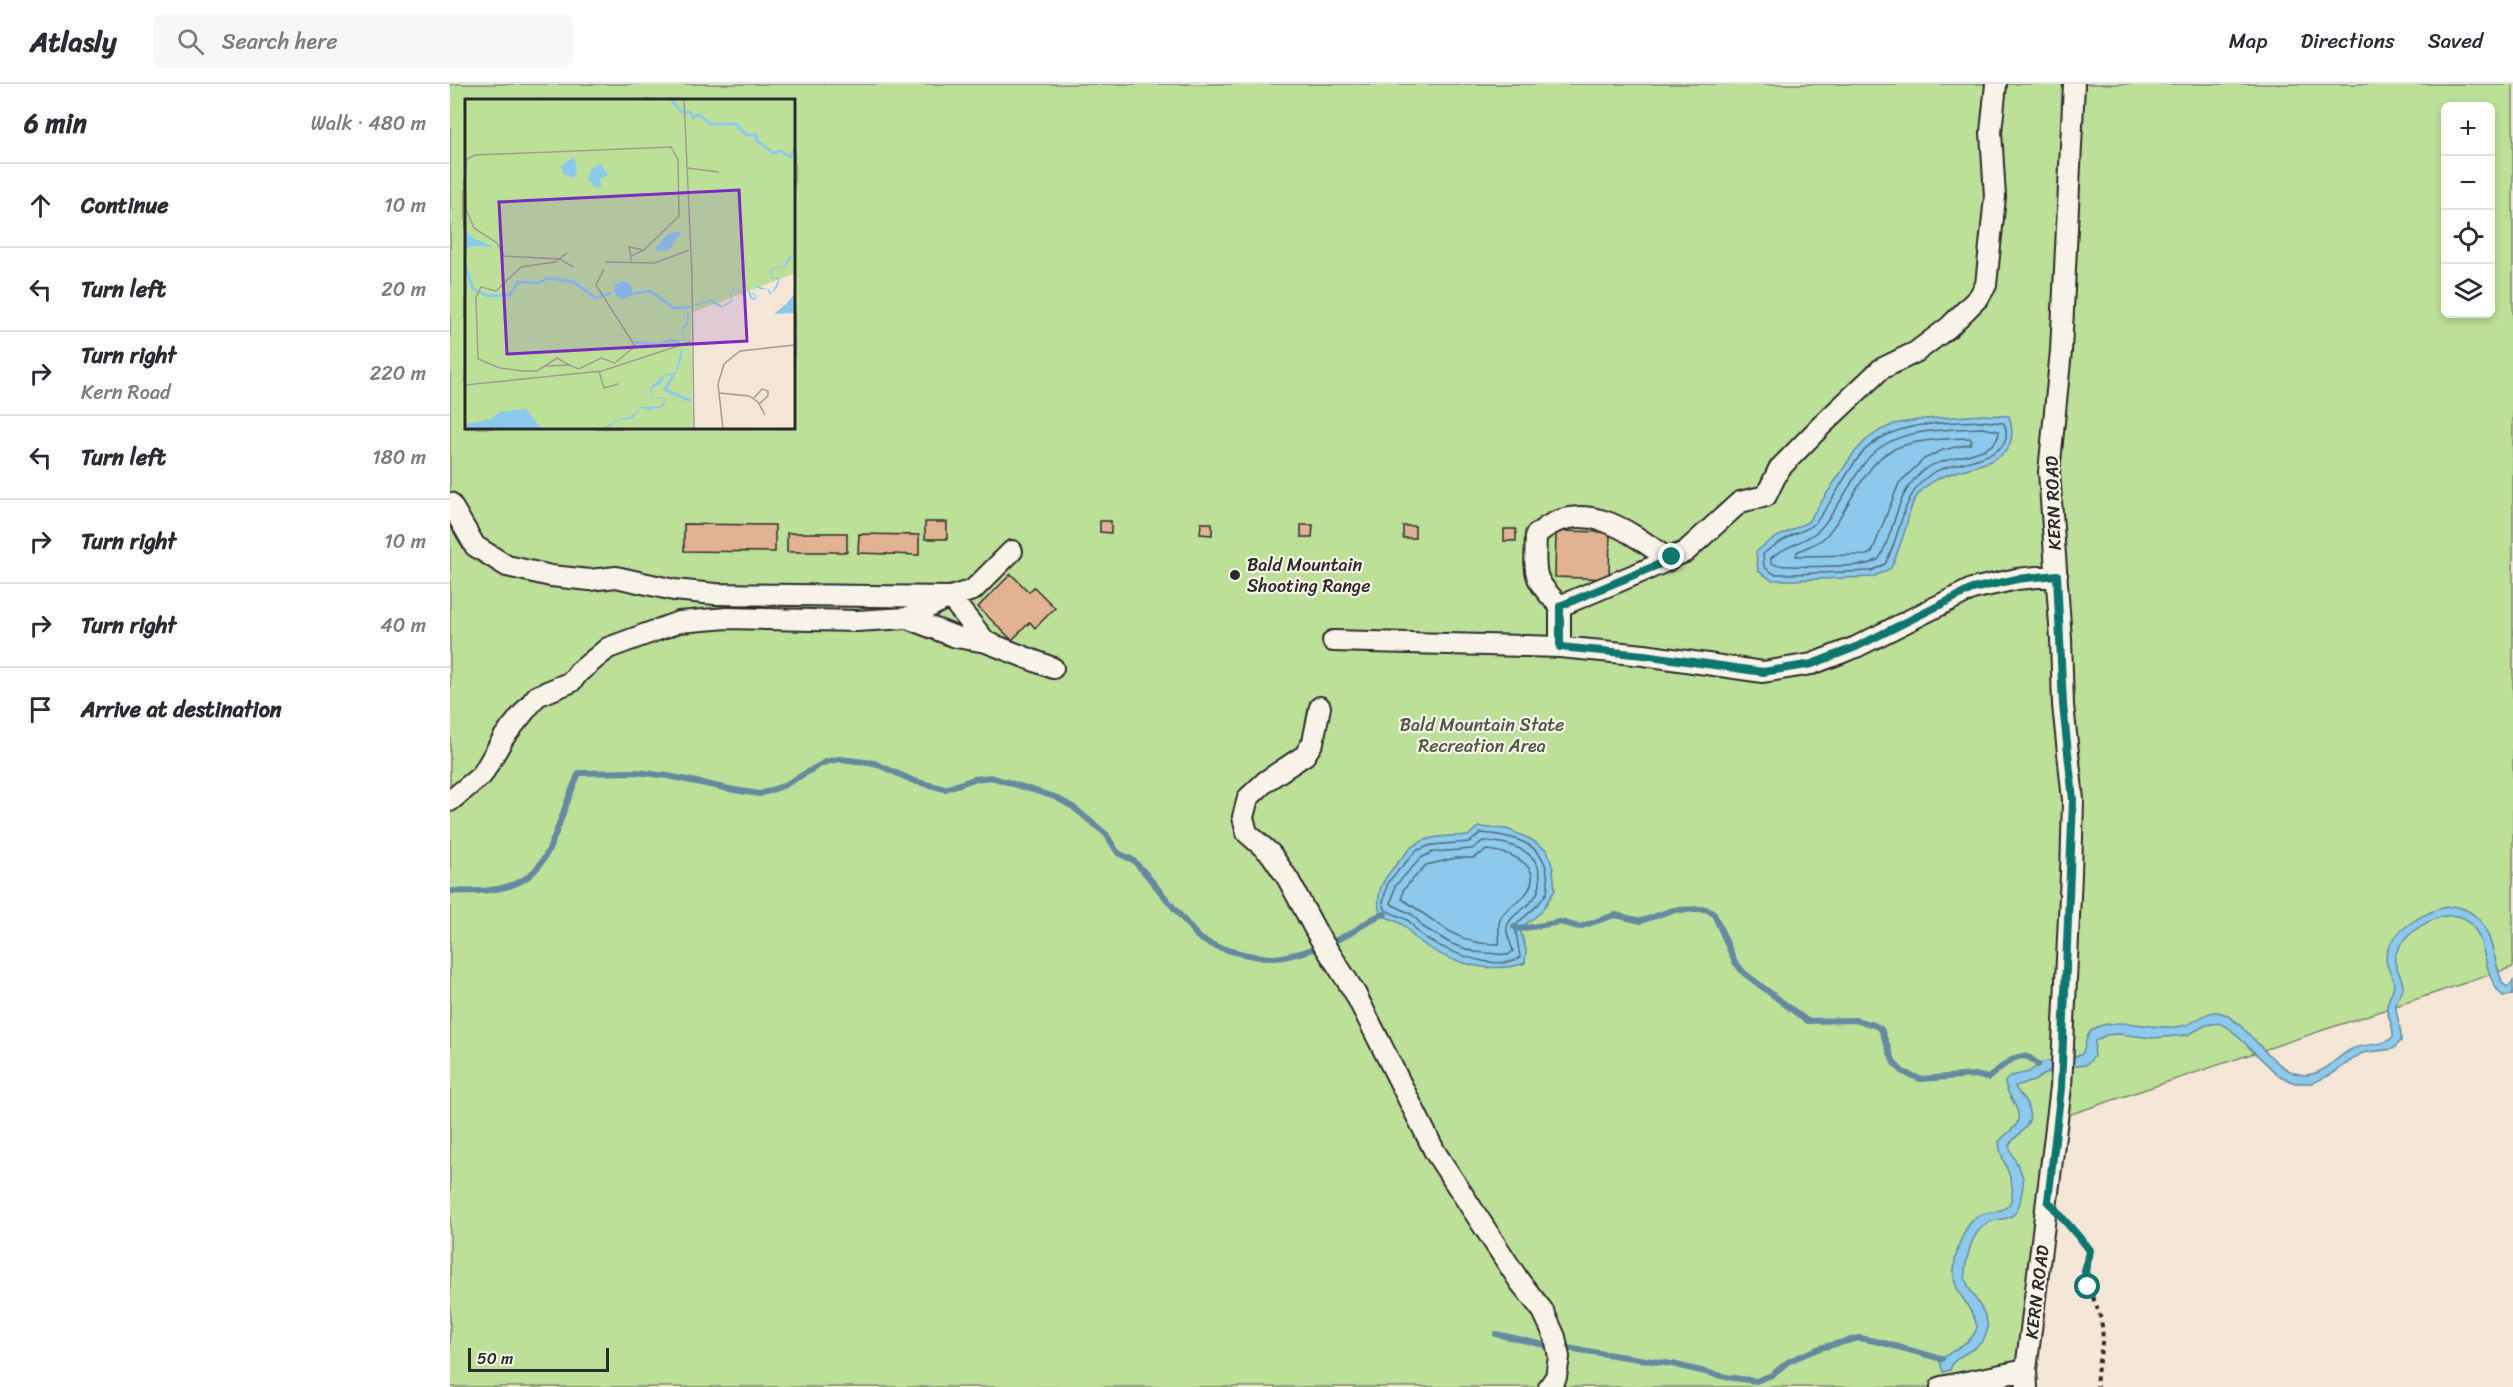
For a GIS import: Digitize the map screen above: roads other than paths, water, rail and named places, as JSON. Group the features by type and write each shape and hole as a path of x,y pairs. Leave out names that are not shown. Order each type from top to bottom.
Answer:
{"street":[{"path":"1560,606 1685,552 1740,502 1766,496 1779,469 1792,454 1860,388 1881,369 1916,352 1949,327 1979,297 1986,285 1995,197 1991,132 1996,84"},
{"name":"KERN ROAD","path":"2026,1379 2061,1088 2073,800 2063,705 2057,575 2049,472 2061,351 2074,84"},
{"path":"450,503 475,546 507,566 551,576 590,580 616,577 674,590 715,594 950,597"},
{"path":"1560,647 1560,606 1542,589 1535,571 1536,535 1549,523 1566,517 1594,518 1626,529 1664,556 1672,557"},
{"path":"450,801 482,775 504,737 537,696 571,682 579,672 608,648 679,622 727,618 857,621 907,618 950,597 973,590 1012,551"},
{"path":"1333,641 1560,647 1644,655 1763,672 1812,664 1856,647 1972,589 2017,579 2057,575"},
{"path":"950,597 986,642"},
{"path":"907,618 956,637 986,642 1053,668"},
{"path":"1320,707 1313,742 1305,755 1266,781 1248,798 1243,817 1247,833 1270,854 1288,879 1318,935 1355,993 1435,1152 1520,1282 1543,1311 1555,1337 1559,1357 1556,1377 1549,1387"},
{"path":"1941,1387 2026,1379"}],"water":[{"path":"1982,415 2009,416 2012,436 2006,450 1995,459 1943,476 1927,485 1913,502 1891,568 1873,577 1792,580 1772,580 1758,571 1756,552 1771,540 1808,522 1853,454 1866,440 1894,424 1924,419"},
{"path":"1478,827 1507,829 1530,839 1547,850 1553,869 1555,890 1541,912 1520,929 1526,950 1525,963 1497,968 1453,960 1439,954 1414,937 1403,925 1380,915 1379,899 1382,885 1389,873 1411,848 1432,838 1468,836"},
{"path":"2453,906 2466,910 2483,926 2503,984 2508,987 2513,981 2513,995 2503,996 2497,989 2492,980 2481,942 2472,925 2463,918 2453,916 2441,917 2428,922 2406,938 2395,957 2403,984 2396,1005 2401,1041 2393,1049 2362,1053 2332,1074 2313,1083 2295,1083 2278,1075 2229,1028 2219,1023 2206,1025 2188,1035 2153,1038 2106,1035 2095,1041 2094,1057 2086,1065 2052,1069 2034,1081 2015,1086 2026,1102 2030,1117 2026,1127 2009,1145 2023,1179 2019,1207 2011,1217 1994,1220 1982,1227 1972,1241 1965,1278 1987,1320 1987,1328 1982,1342 1956,1360 1950,1370 1943,1372 1940,1362 1971,1338 1977,1327 1973,1314 1955,1283 1954,1270 1960,1243 1968,1226 1974,1220 1980,1215 2005,1208 2010,1203 2012,1195 2011,1179 2002,1158 1999,1142 2016,1125 2018,1114 2005,1081 2011,1076 2029,1072 2042,1062 2081,1055 2091,1031 2105,1024 2127,1023 2175,1027 2186,1025 2214,1012 2224,1014 2234,1020 2288,1070 2300,1074 2312,1074 2355,1048 2383,1043 2393,1037 2387,1010 2394,983 2386,961 2389,947 2394,938 2412,922 2433,911"}],"waterway":[{"path":"450,891 484,891 510,886 528,877 541,864 550,846 579,773 636,772 760,794 783,786 825,762 840,759 874,763 914,781 945,789 974,779 991,777 1055,797 1073,807 1106,834 1118,853 1133,860 1198,937 1227,950 1251,956 1283,957 1334,941 1375,917 1385,914"},
{"path":"1514,927 1520,929 1560,922 1579,927 1615,915 1641,921 1673,910 1706,909 1714,914 1735,962 1744,973 1807,1021 1855,1020 1881,1029 1894,1063 1903,1072 1920,1079 1975,1075 1988,1078 2006,1063 2019,1057 2025,1056 2038,1065"},
{"path":"1496,1334 1540,1344 1672,1364 1726,1377 1756,1381 1772,1375 1789,1361 1820,1348 1859,1338 1942,1359"}],"place":[{"name":"Bald Mountain Shooting Range","path":"1235,575"}],"park label":[{"name":"Bald Mountain State Recreation Area","path":"1482,735"}]}
